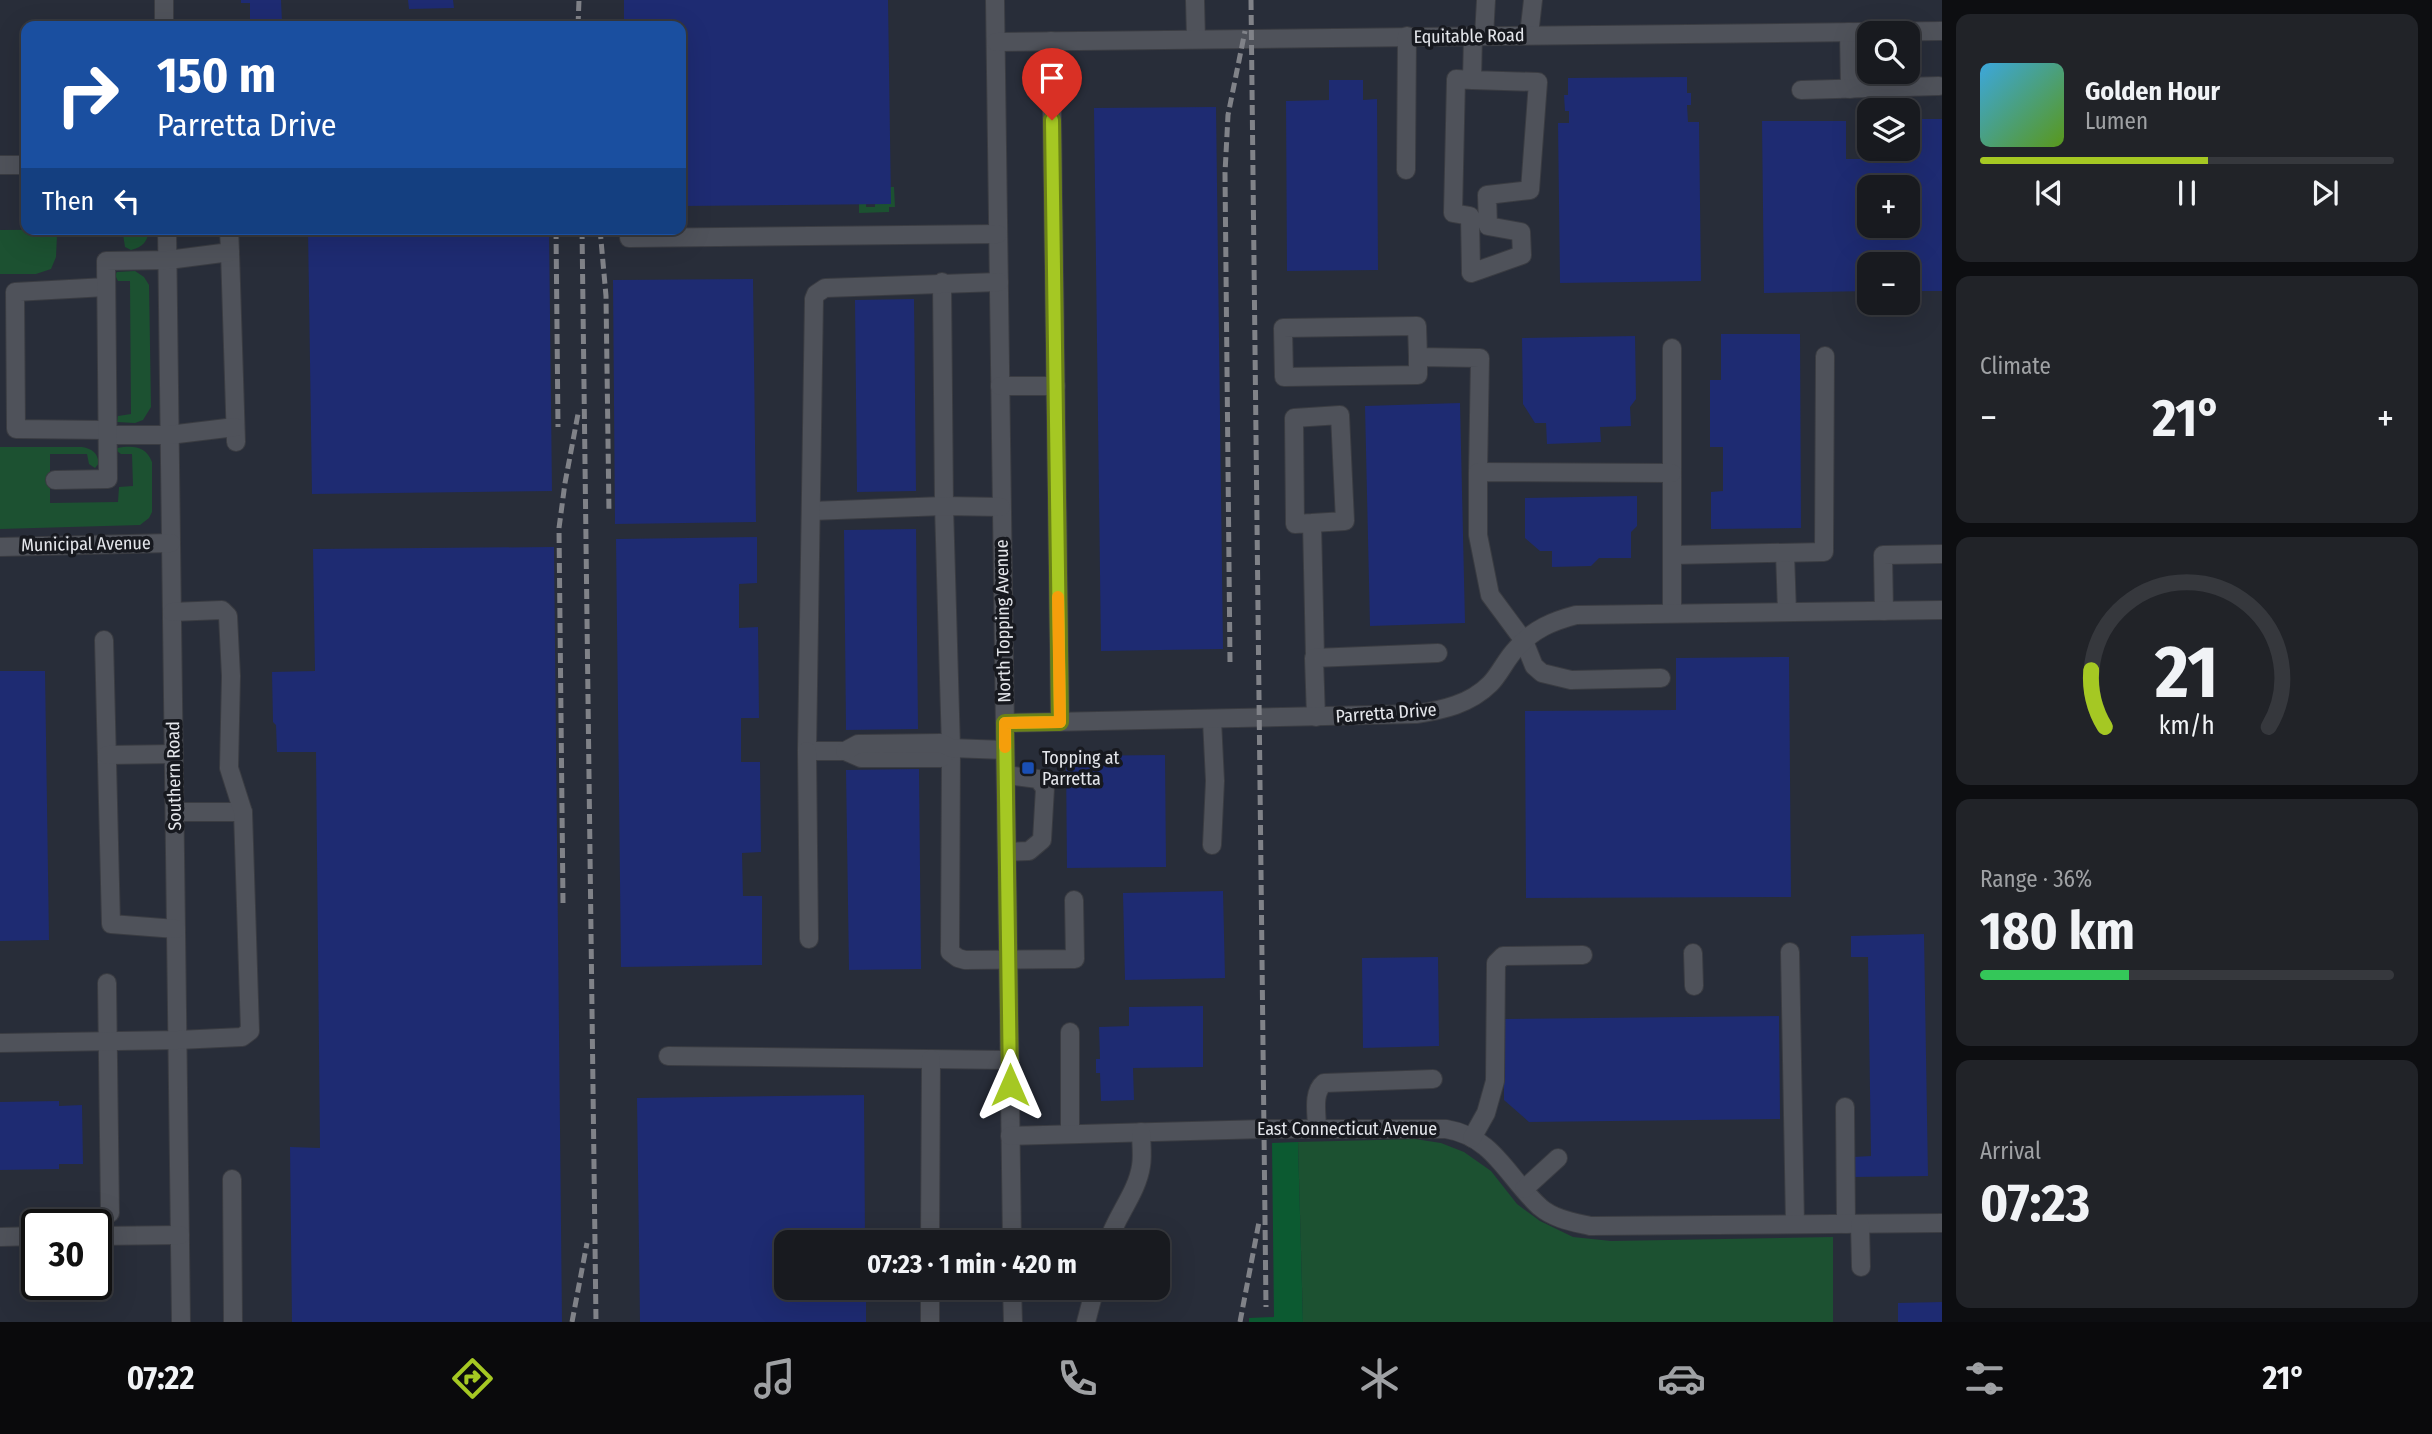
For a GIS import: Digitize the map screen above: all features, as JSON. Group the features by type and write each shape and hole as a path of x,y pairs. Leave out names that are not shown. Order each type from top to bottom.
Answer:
{"street":[{"path":"164,0 164,21"},
{"name":"North Topping Avenue","path":"995,0 1012,1230"},
{"path":"1195,0 1196,39"},
{"path":"1472,80 1486,0"},
{"path":"1529,35 1533,0"},
{"name":"Equitable Road","path":"996,42 1942,31"},
{"path":"1849,32 1850,89"},
{"path":"1406,170 1407,36"},
{"path":"1051,41 1060,722"},
{"path":"1455,79 1472,80 1538,82 1530,190 1487,195 1488,226 1521,232 1522,255 1471,273 1469,216 1453,213 1455,79"},
{"path":"1801,90 1939,86"},
{"path":"0,165 21,165"},
{"path":"629,238 998,234"},
{"name":"Southern Road","path":"167,235 181,1322"},
{"path":"107,287 15,292 16,429 169,435 236,434 229,235"},
{"path":"55,480 108,479 106,261 167,260 230,252"},
{"path":"942,282 944,506 951,748 950,952 965,960 1075,959 1073,900"},
{"path":"809,939 807,751 814,299 816,294 825,288 999,282"},
{"path":"1417,326 1418,357 1418,375 1284,377 1283,328 1417,326"},
{"path":"1672,348 1672,613"},
{"path":"1672,555 1824,552 1825,356"},
{"path":"1418,357 1479,358 1478,535 1490,595 1524,641 1534,666 1542,673 1571,680 1661,678"},
{"path":"1000,386 1056,386"},
{"path":"1340,415 1345,521 1312,523 1295,524 1294,418 1340,415"},
{"path":"1478,472 1672,472"},
{"path":"811,511 944,506 1001,507"},
{"path":"1312,523 1316,717"},
{"name":"Municipal Avenue","path":"0,547 171,543"},
{"path":"1785,552 1787,612"},
{"path":"1884,611 1883,555 1942,554"},
{"path":"0,1043 242,1037 250,1031 243,812 229,768 229,616 222,610 172,612"},
{"name":"Parretta Drive","path":"1005,723 1416,714 1448,709 1471,698 1491,684 1535,631 1552,621 1576,615 1942,610"},
{"path":"104,640 111,923 176,929"},
{"path":"1315,658 1438,653"},
{"path":"1212,720 1215,781 1212,845"},
{"path":"807,751 845,751 861,758 941,758 951,748 1005,750"},
{"path":"107,755 174,754"},
{"path":"1006,775 1038,779 1045,788 1042,840 1029,851 1007,852"},
{"path":"175,812 243,812"},
{"path":"1790,952 1795,1224"},
{"path":"1693,953 1694,986"},
{"path":"1472,1138 1486,1113 1495,1081 1496,963 1503,956 1583,955"},
{"path":"107,983 110,1209"},
{"path":"1070,1032 1070,1134"},
{"path":"668,1056 1010,1060"},
{"path":"930,1230 931,1059"},
{"path":"1317,1128 1316,1093 1324,1083 1433,1079"},
{"path":"1845,1107 1853,1224 1861,1267"},
{"name":"East Connecticut Avenue","path":"1010,1136 1317,1128 1446,1129 1462,1132 1488,1147 1541,1208 1562,1219 1590,1226 1942,1223"},
{"path":"1111,1230 1142,1165 1141,1132"},
{"path":"1524,1189 1558,1158"},
{"path":"232,1179 233,1322"},
{"path":"112,1236 180,1235"},
{"path":"0,1237 21,1236"},
{"path":"930,1300 930,1322"},
{"path":"1012,1300 1013,1322"},
{"path":"1086,1322 1092,1300"}],"shaded area":[{"path":"0,0 1942,0 1942,1322 0,1322"}],"green space":[{"path":"891,187 894,187 895,207 889,207 889,212 859,213 859,204 875,207"},
{"path":"0,230 21,230 21,235 57,235 56,257 51,269 36,274 0,274"},
{"path":"123,235 148,235 139,247 131,250 125,247"},
{"path":"135,271 144,277 149,285 151,407 143,420 135,423 117,422 118,416 131,414 130,281 118,281 115,275 117,272"},
{"path":"0,447 82,447 94,452 99,463 95,468 89,464 87,454 50,454 50,503 118,502 119,487 133,486 132,454 121,454 117,448 143,450 152,462 152,512 140,525 0,529"},
{"path":"1415,1139 1441,1143 1464,1152 1491,1171 1517,1204 1540,1221 1573,1237 1611,1241 1833,1237 1833,1322 1303,1322 1298,1142"},
{"path":"1298,1142 1303,1322 1249,1322 1249,1318 1274,1317 1272,1143"}],"building":[{"path":"241,0 281,0 282,21 250,21 250,3 241,3"},
{"path":"408,0 453,0 454,8 409,9"},
{"path":"624,0 888,0 891,204 686,206 686,21 624,21"},
{"path":"1687,77 1687,93 1691,93 1691,105 1687,105 1688,122 1699,122 1701,281 1560,283 1558,123 1569,123 1569,111 1565,111 1564,95 1568,95 1568,78"},
{"path":"1329,80 1363,80 1363,100 1377,99 1378,270 1287,271 1286,101 1329,100"},
{"path":"1216,107 1223,649 1101,651 1094,108"},
{"path":"1920,119 1942,119 1942,291 1920,291 1920,252 1857,252 1857,291 1764,293 1762,121 1846,121 1846,159 1920,161"},
{"path":"308,235 549,235 552,491 312,494"},
{"path":"753,279 756,522 615,524 613,280"},
{"path":"914,299 916,491 857,492 855,300"},
{"path":"1721,334 1800,334 1801,528 1711,529 1711,492 1723,491 1723,447 1710,447 1710,380 1721,380"},
{"path":"1635,336 1636,399 1630,407 1631,426 1600,427 1601,442 1547,444 1546,423 1535,423 1523,404 1522,338"},
{"path":"1460,403 1465,623 1370,626 1365,406"},
{"path":"1637,496 1637,526 1631,532 1631,558 1599,558 1591,566 1552,567 1552,551 1540,551 1525,538 1525,498"},
{"path":"916,529 918,729 846,730 844,530"},
{"path":"757,537 757,583 739,584 739,628 758,627 759,718 741,718 741,762 760,762 761,852 742,853 743,896 762,896 762,965 621,967 616,539"},
{"path":"554,547 562,1322 292,1322 290,1147 320,1148 316,752 277,752 276,725 273,722 272,672 315,671 313,549"},
{"path":"1789,657 1791,897 1526,898 1525,711 1676,710 1676,658"},
{"path":"0,671 45,671 49,940 0,941"},
{"path":"1165,755 1166,867 1067,868 1066,756"},
{"path":"919,769 921,969 849,970 846,770"},
{"path":"1223,891 1225,978 1125,980 1123,893"},
{"path":"1924,934 1928,1176 1854,1177 1853,1157 1871,1156 1868,957 1851,957 1851,936"},
{"path":"1438,957 1439,1046 1363,1048 1362,958"},
{"path":"1203,1006 1203,1067 1133,1068 1134,1100 1101,1101 1100,1073 1096,1073 1096,1059 1100,1059 1099,1027 1129,1026 1129,1007"},
{"path":"1779,1016 1780,1119 1529,1122 1504,1100 1504,1019"},
{"path":"864,1095 865,1230 774,1230 774,1300 866,1300 866,1322 640,1322 637,1098"},
{"path":"59,1101 59,1106 82,1105 83,1164 59,1164 59,1169 0,1170 0,1102"},
{"path":"1942,1302 1942,1322 1898,1322 1898,1303"}],"railway":[{"path":"578,21 579,0"},
{"path":"1251,0 1266,1307"},
{"path":"1230,662 1225,173 1228,115 1245,31"},
{"path":"556,235 558,427"},
{"path":"582,235 596,1322"},
{"path":"601,235 606,296 609,513"},
{"path":"563,903 559,528 578,414"},
{"path":"1240,1322 1259,1222"},
{"path":"572,1322 587,1243"}],"slow traffic":[{"path":"1005,747 1005,723 1060,722 1058,597"}],"place":[{"name":"Topping at Parretta","path":"1028,768"}],"route":[{"path":"1010,1085 1005,723 1060,722 1052,120"}]}
